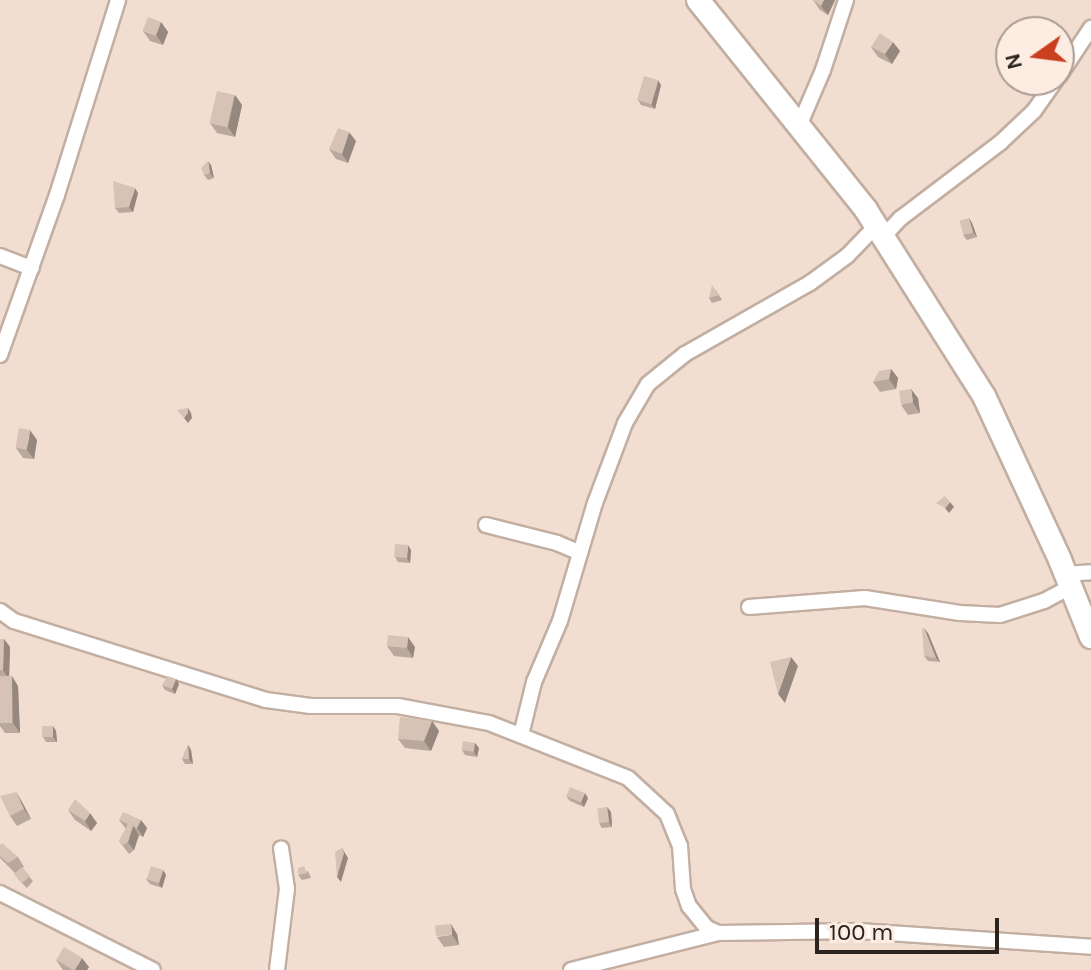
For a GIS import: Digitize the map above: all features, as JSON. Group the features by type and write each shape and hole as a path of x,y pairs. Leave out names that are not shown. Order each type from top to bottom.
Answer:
{"highway":[{"path":"698,0 879,231 984,396 1091,637"}],"street":[{"path":"0,355 32,268 118,0"},
{"path":"799,126 823,70 846,0"},
{"path":"1075,52 1091,28"},
{"path":"521,735 534,682 560,621 625,423 648,384 685,354 810,283 901,218 1001,142 1034,111 1045,96"},
{"path":"0,256 32,268"},
{"path":"486,525 557,543 580,553"},
{"path":"749,607 865,598 960,613 1000,615 1044,601 1068,580 1091,572"},
{"path":"0,611 14,621 266,700 311,706 398,706 452,714 521,735 628,778 648,793 667,814 680,846 683,889 689,906 707,928 718,933"},
{"path":"277,970 287,889 281,848"},
{"path":"0,893 153,970"},
{"path":"571,970 718,933 859,931 1091,947"}],"building":[{"path":"148,17 161,22 156,36 143,31"},
{"path":"880,33 893,42 885,54 871,47"},
{"path":"644,76 658,80 652,104 637,100"},
{"path":"217,91 235,95 227,127 210,123"},
{"path":"338,128 349,132 342,154 329,149"},
{"path":"208,161 210,173 204,175 201,168"},
{"path":"113,181 135,188 129,207 115,208"},
{"path":"969,218 973,232 964,235 959,221"},
{"path":"712,285 719,295 709,298"},
{"path":"891,369 889,379 873,382 879,371"},
{"path":"911,389 913,403 901,405 899,391"},
{"path":"188,408 184,418 177,410"},
{"path":"19,428 30,430 26,450 16,448"},
{"path":"945,496 950,502 945,508 936,503"},
{"path":"395,544 408,545 407,558 394,557"},
{"path":"924,628 936,658 924,656"},
{"path":"388,635 408,637 407,648 387,646"},
{"path":"0,639 4,639 3,670 0,670"},
{"path":"791,657 778,694 770,662"},
{"path":"0,676 12,676 12,723 0,723"},
{"path":"168,676 176,679 172,689 162,685"},
{"path":"400,717 432,721 424,741 398,739"},
{"path":"42,726 53,726 53,737 42,737"},
{"path":"463,741 475,743 473,752 462,750"},
{"path":"188,745 189,759 182,759"},
{"path":"570,787 585,793 581,802 566,796"},
{"path":"16,792 24,809 10,816 0,796"},
{"path":"75,799 90,813 85,821 68,810"},
{"path":"607,807 609,822 599,823 597,808"},
{"path":"123,812 141,820 137,828 133,826 128,842 123,845 119,841 128,824 119,820"},
{"path":"2,843 18,857 8,863 0,856"},
{"path":"342,848 344,853 337,877 335,852"},
{"path":"151,866 163,870 159,883 147,879"},
{"path":"304,866 307,873 298,875 298,868"},
{"path":"22,867 30,876 22,883 14,874"},
{"path":"451,924 452,935 436,936 435,925"},
{"path":"64,947 82,958 75,970 56,960"}]}
